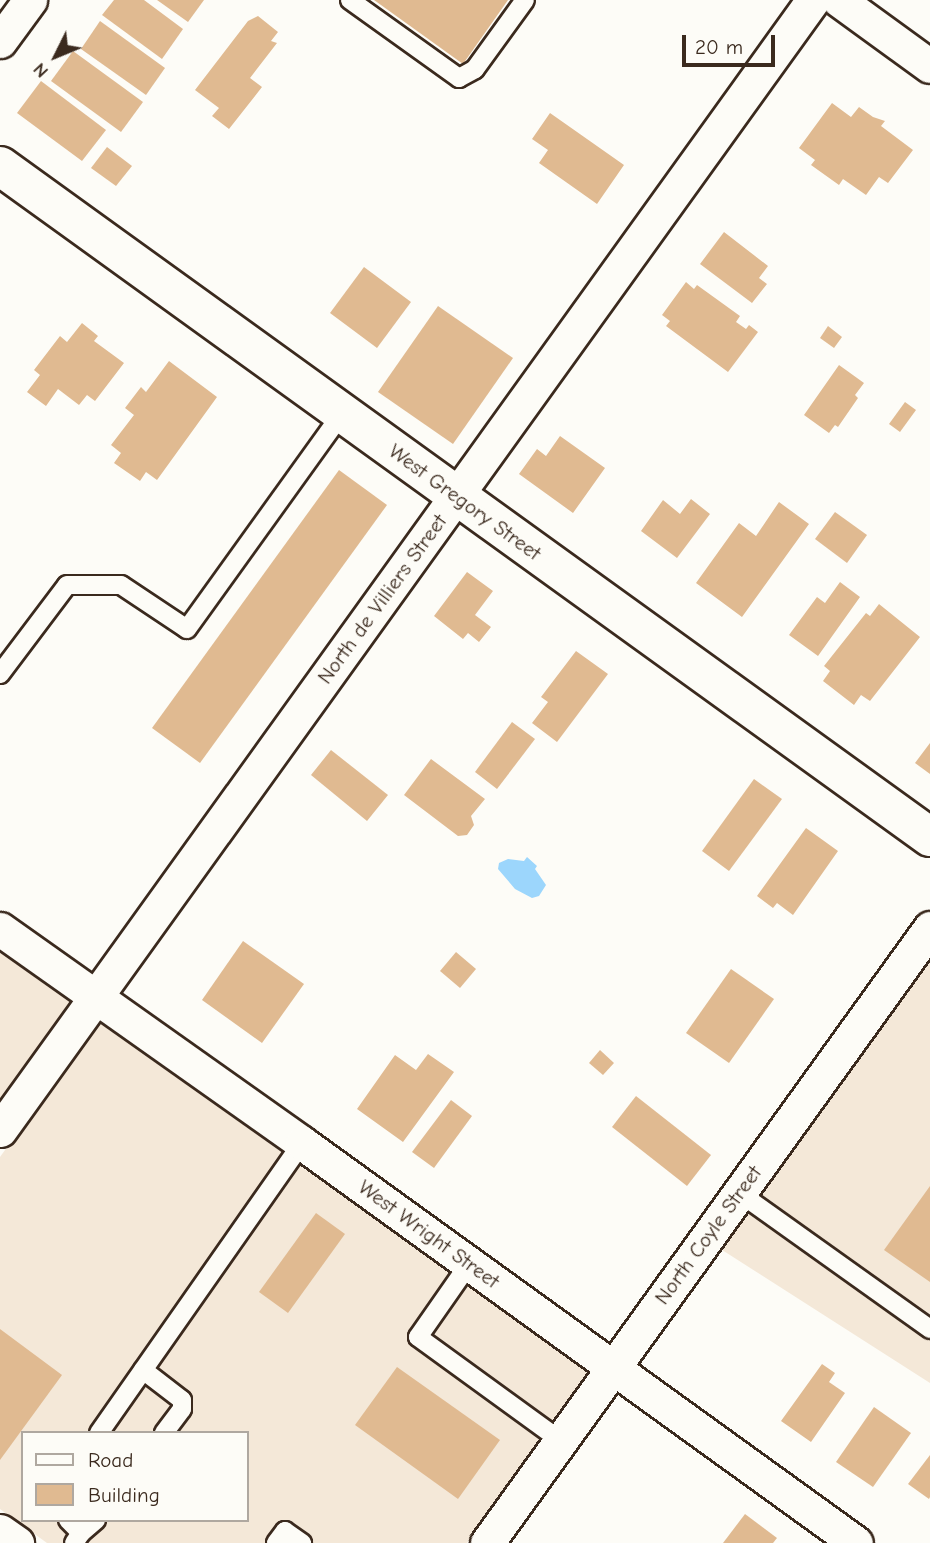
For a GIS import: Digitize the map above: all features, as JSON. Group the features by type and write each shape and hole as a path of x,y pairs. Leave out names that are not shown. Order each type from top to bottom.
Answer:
{"street":[{"path":"0,41 30,0"},
{"name":"North de Villiers Street","path":"0,1130 813,0"},
{"path":"839,0 930,66"},
{"name":"West Gregory Street","path":"0,166 930,837"},
{"name":"North Coyle Street","path":"487,1543 930,928"},
{"name":"West Wright Street","path":"0,929 302,1143 856,1543"}],"lane":[{"path":"350,0 459,78 475,69 525,0"},
{"path":"0,674 67,584 121,584 187,629 342,413"},
{"path":"100,1431 302,1143"},
{"path":"738,1192 930,1329"},
{"path":"469,1264 418,1337 561,1441"},
{"path":"143,1370 182,1400 182,1409 166,1431"},
{"path":"75,1532 92,1522"},
{"path":"276,1543 285,1531 302,1543"}],"shaded area":[{"path":"0,950 73,1002 0,1103"},
{"path":"930,955 930,1383 719,1248"},
{"path":"98,1020 589,1373 467,1543 47,1543 0,1509 0,1157"}],"water":[{"path":"527,857 537,866 535,869 546,885 539,896 532,898 515,889 498,869 499,863 508,859 524,861"}],"building":[{"path":"114,0 144,0 183,29 162,59 102,15"},
{"path":"157,0 204,0 188,22"},
{"path":"374,0 508,0 463,64"},
{"path":"258,16 278,32 271,41 277,43 250,78 262,87 229,129 212,116 219,108 195,90 248,21"},
{"path":"100,21 165,68 146,95 81,49"},
{"path":"73,51 143,102 121,132 51,81"},
{"path":"41,81 106,130 82,161 17,113"},
{"path":"832,103 851,117 859,107 873,117 885,121 881,126 913,150 888,183 879,177 866,195 843,179 839,185 811,165 815,160 799,148"},
{"path":"550,113 624,165 597,204 539,163 548,150 532,139"},
{"path":"107,147 132,166 116,186 91,168"},
{"path":"724,232 768,266 759,278 767,284 752,303 700,264"},
{"path":"364,267 411,302 377,348 330,313"},
{"path":"686,282 694,289 697,285 740,316 736,322 746,329 749,325 758,332 728,372 666,326 670,321 662,315"},
{"path":"438,306 513,358 453,444 378,392"},
{"path":"82,323 98,336 94,341 124,363 95,401 87,395 79,405 58,389 46,406 27,392 40,375 34,370 60,336 67,342"},
{"path":"828,326 842,337 834,348 820,338"},
{"path":"169,361 217,397 157,480 146,472 140,481 114,463 121,453 111,445 134,415 125,408 141,387 146,392"},
{"path":"839,365 864,383 855,395 858,398 838,427 835,425 829,433 804,415"},
{"path":"905,402 916,410 900,432 889,424"},
{"path":"560,436 605,468 573,513 519,474 537,449 546,456"},
{"path":"339,470 387,505 200,763 152,728"},
{"path":"691,499 710,514 677,558 641,531 663,500 680,514"},
{"path":"779,502 809,524 742,617 696,583 739,523 756,536"},
{"path":"835,512 867,535 847,563 815,539"},
{"path":"467,572 493,591 475,615 491,627 479,642 468,633 463,639 434,616"},
{"path":"840,582 860,597 818,656 789,635 817,597 825,603"},
{"path":"879,604 920,637 870,701 861,695 854,705 823,681 830,671 824,666 866,613 870,616"},
{"path":"576,651 608,674 557,742 532,723 548,702 541,697"},
{"path":"512,722 535,739 497,789 475,772"},
{"path":"930,743 930,774 915,763"},
{"path":"331,750 388,795 367,821 311,775"},
{"path":"431,759 485,799 471,816 474,825 467,835 458,836 404,795"},
{"path":"754,779 782,799 729,871 702,851"},
{"path":"806,828 838,851 793,915 777,903 773,908 757,896"},
{"path":"243,941 304,984 262,1043 202,1000"},
{"path":"456,952 476,969 460,988 440,971"},
{"path":"731,969 774,999 729,1063 686,1033"},
{"path":"600,1050 614,1063 603,1075 589,1063"},
{"path":"428,1054 454,1072 403,1142 357,1109 395,1055 416,1070"},
{"path":"636,1096 711,1155 687,1186 612,1127"},
{"path":"451,1100 472,1116 434,1168 412,1152"},
{"path":"930,1186 930,1282 884,1250"},
{"path":"316,1213 345,1234 288,1313 259,1292"},
{"path":"0,1329 62,1375 0,1460"},
{"path":"822,1364 835,1373 829,1382 845,1393 811,1442 781,1421"},
{"path":"397,1367 500,1440 458,1499 355,1425"},
{"path":"874,1407 911,1433 873,1487 836,1462"},
{"path":"930,1455 930,1497 929,1499 908,1484"},
{"path":"745,1514 777,1538 773,1543 723,1543"}]}
